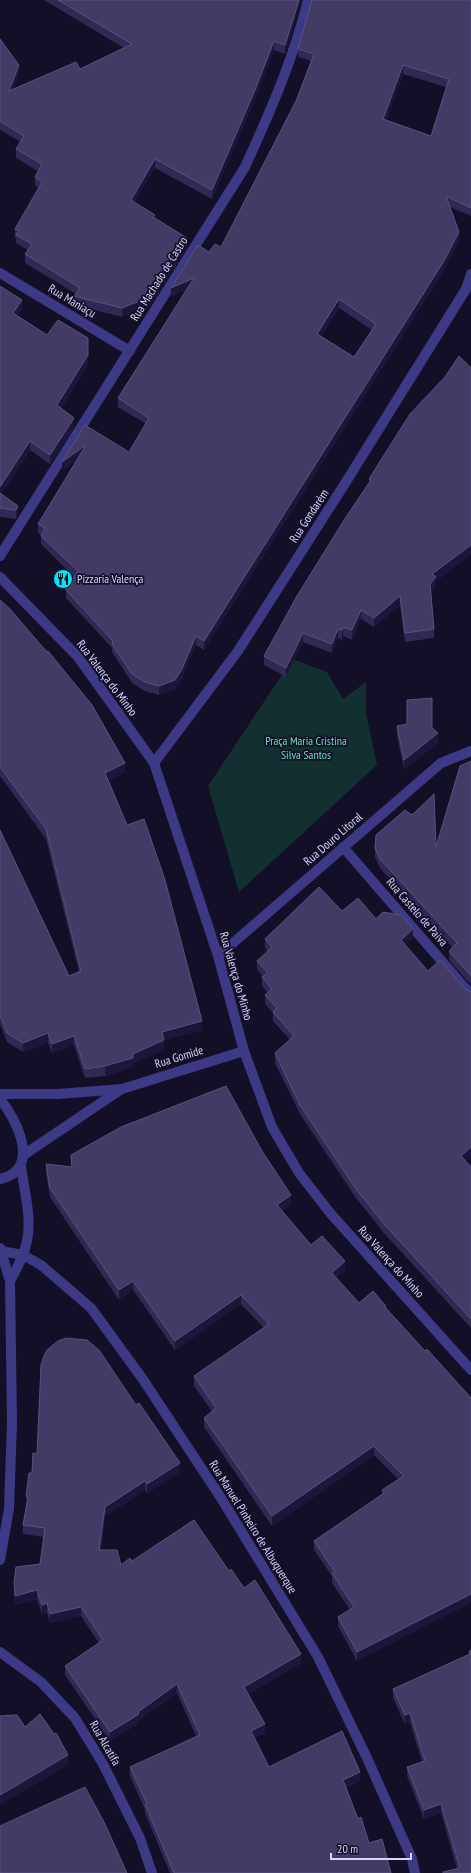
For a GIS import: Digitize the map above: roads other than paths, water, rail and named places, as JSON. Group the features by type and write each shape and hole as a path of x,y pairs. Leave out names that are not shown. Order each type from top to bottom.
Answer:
{"street":[{"name":"Rua Machado de Castro","path":"0,556 245,166 277,97 299,37 308,0"},
{"name":"Rua Maniaçu","path":"0,273 130,351"},
{"name":"Rua Gondarém","path":"154,764 238,651 468,291 471,274"},
{"name":"Rua Valença do Minho","path":"0,577 78,657 154,764 218,956 244,1051 272,1127 299,1173 331,1214 471,1370"},
{"name":"Rua Douro Litoral","path":"218,956 441,763 471,751"},
{"name":"Rua Castelo de Paiva","path":"343,847 471,995"},
{"name":"Rua Gomide","path":"0,1094 58,1094 122,1089 244,1051"},
{"name":"Rua Gomide","path":"25,1154 122,1089"},
{"path":"0,1099 19,1134 25,1154 21,1166 28,1221 28,1240 23,1255 10,1281"},
{"path":"0,1179 12,1174 21,1166"},
{"path":"0,1249 10,1281 12,1423 9,1509 0,1560"},
{"name":"Rua Manuel Pinheiro de Albuquerque","path":"0,1249 23,1255 41,1265 91,1308 142,1378 221,1498 318,1657 367,1758 412,1859 415,1873"},
{"name":"Rua Alcatifa","path":"0,1652 41,1682 75,1718 103,1764 140,1838 152,1873"}],"place":[{"name":"Pizzaria Valença","path":"63,579"}],"park label":[{"name":"Praça Maria Cristina Silva Santos","path":"306,748"}]}
